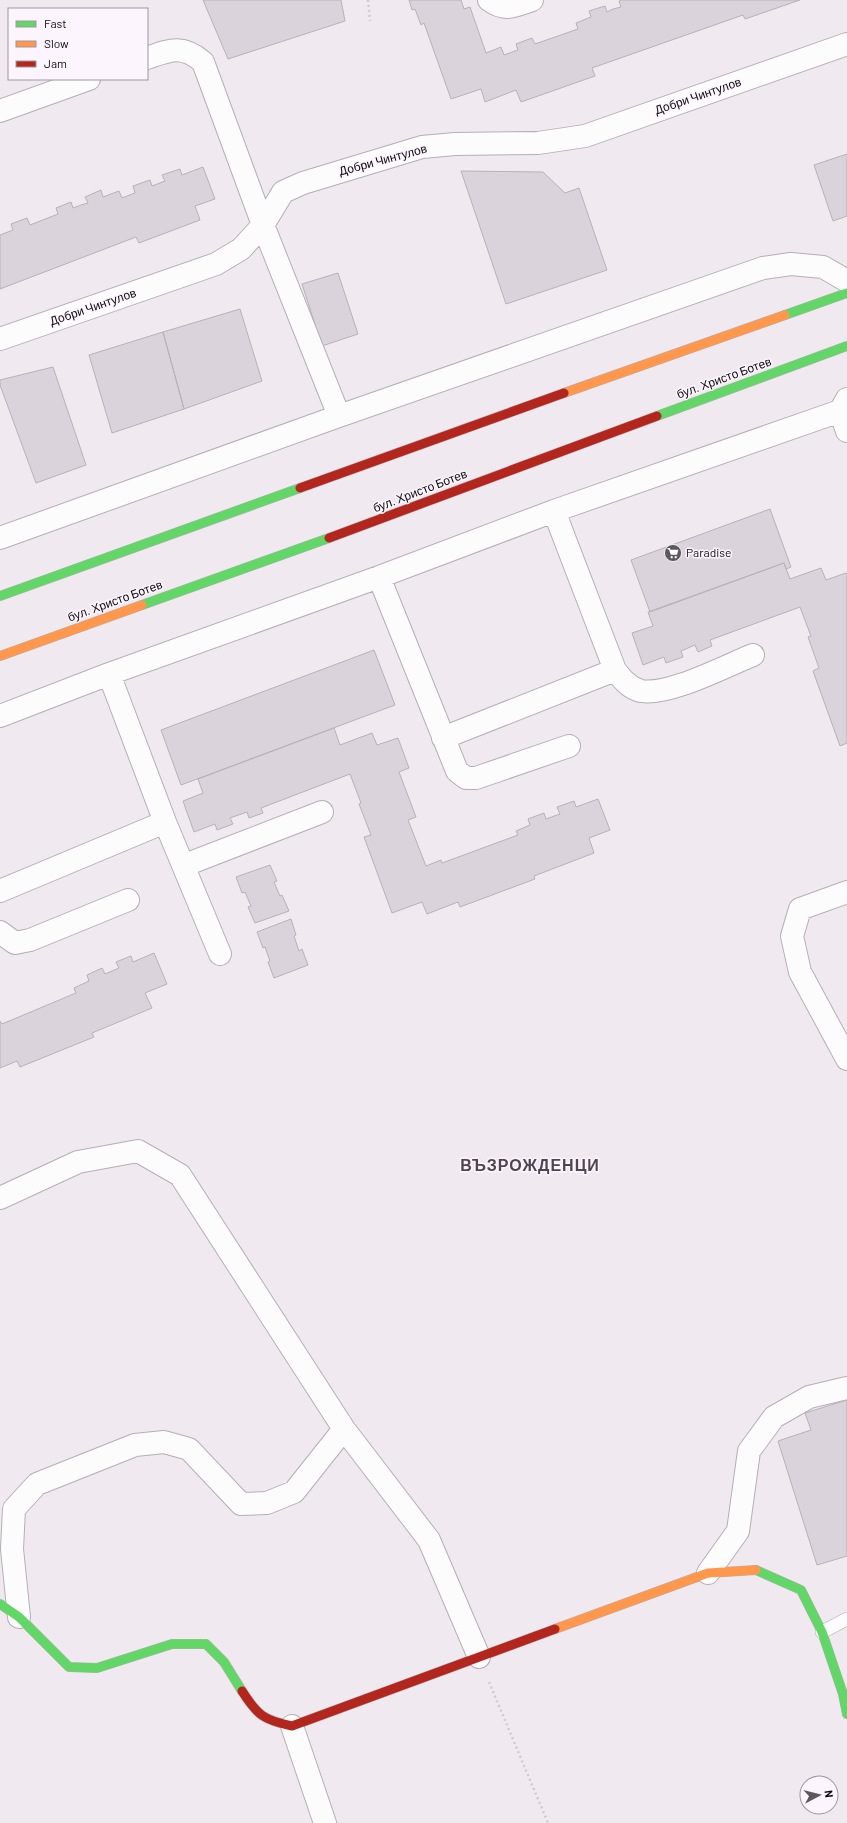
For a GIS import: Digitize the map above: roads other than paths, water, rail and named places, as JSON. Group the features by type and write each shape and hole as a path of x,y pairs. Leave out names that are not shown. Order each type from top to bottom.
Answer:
{"main road":[{"path":"0,596 473,425 847,293"},
{"name":"бул. Христо Ботев","path":"0,656 337,535 847,346"},
{"path":"0,1604 19,1617 69,1667 97,1668 172,1644 206,1644 224,1662 253,1709 269,1721 292,1726 708,1573 754,1569 801,1590 822,1632 844,1694 847,1714"}],"street":[{"path":"489,0 504,8 512,7 532,0"},
{"name":"Добри Чинтулов","path":"0,339 216,264 241,249 263,225 283,192 303,182 422,147 454,144 538,143 585,136 847,44"},
{"path":"148,58 171,50 184,50 195,54 203,62 263,225 339,416"},
{"path":"0,111 86,80"},
{"path":"0,538 339,416 763,268 791,264 823,267 847,281"},
{"path":"0,716 109,674 379,577 554,511 845,414"},
{"path":"554,511 615,670 626,684 640,690 654,692 670,689 753,655"},
{"path":"379,577 457,771 466,778 476,778 569,746"},
{"path":"443,738 615,670"},
{"path":"109,674 166,822 185,865 220,954"},
{"path":"185,865 322,812"},
{"path":"0,891 166,822"},
{"path":"847,892 800,909 792,936 800,972 847,1059"},
{"path":"0,932 15,943 30,940 128,900"},
{"path":"0,1198 78,1162 138,1151 180,1175 344,1429 429,1540 479,1657"},
{"path":"708,1573 738,1531 749,1451 774,1417 809,1397 847,1388"},
{"path":"19,1617 12,1549 14,1509 37,1484 135,1445 164,1442 189,1449 241,1504 267,1503 294,1492 344,1429"},
{"path":"292,1726 325,1823"}],"lane":[{"path":"822,1632 847,1619"}],"place":[{"name":"Paradise","path":"673,553"}],"district":[{"name":"ВЪЗРОЖДЕНЦИ","path":"530,1165"}]}
